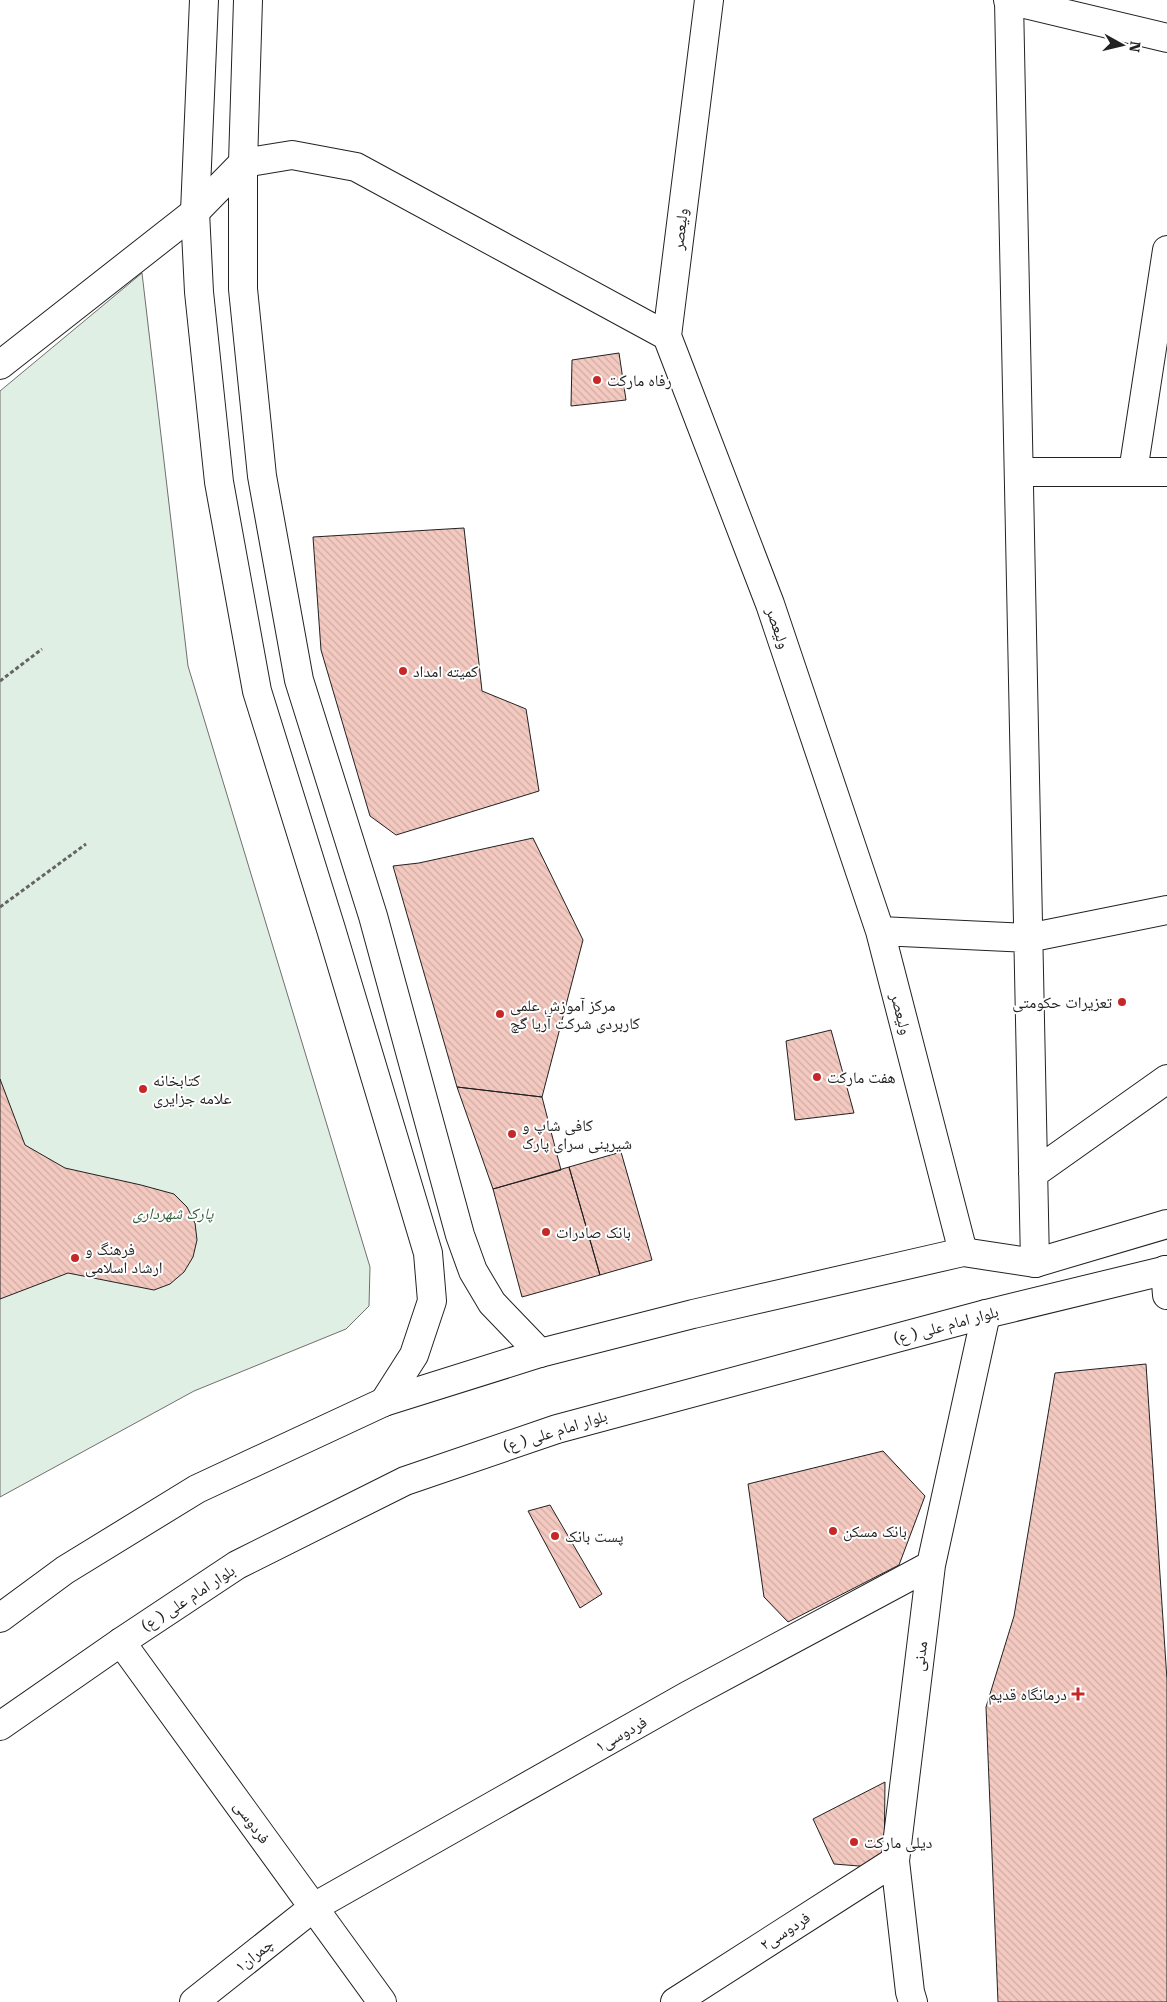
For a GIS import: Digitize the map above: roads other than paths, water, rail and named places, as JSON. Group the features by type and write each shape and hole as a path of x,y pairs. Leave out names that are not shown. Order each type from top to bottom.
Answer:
{"street":[{"path":"204,0 195,212 199,292 219,482 257,691 428,1253 432,1302 414,1355 384,1402"},
{"path":"248,0 243,163 243,289 262,476 300,680 373,916 460,1235 470,1262 492,1303 540,1353"},
{"name":"ولیعصر","path":"709,0 667,336 770,604 880,931 963,1252"},
{"path":"1035,1263 1008,0 1167,38"},
{"path":"0,365 195,212 243,163 292,155 356,166 667,336"},
{"path":"1133,472 1167,250"},
{"path":"1019,472 1167,472"},
{"path":"880,931 1028,938 1167,910"},
{"path":"1033,1174 1167,1079"},
{"path":"0,1618 64,1570 198,1489 384,1402 540,1353 692,1314 963,1252 1035,1263 1167,1224"},
{"name":"بلوار امام علی ( ع)","path":"0,1726 236,1565 405,1481 557,1428 986,1314 1166,1278"},
{"name":"مدنی","path":"913,2002 910,1992 895,1861 930,1565 986,1314"},
{"name":"فردوسی۱","path":"314,1907 687,1696 930,1565"},
{"name":"فردوسی","path":"121,1642 382,2002"},
{"name":"فردوسی۲","path":"675,2002 895,1861"},
{"name":"چمران۱","path":"194,2002 314,1907"}],"place":[{"name":"رفاه مارکت","path":"597,380"},
{"name":"کمیته امداد","path":"403,671"},
{"name":"تعزیرات حکومتی","path":"1122,1002"},
{"name":"مرکز آموزش علمی کاربردی شرکت آریا گچ","path":"500,1014"},
{"name":"هفت مارکت","path":"817,1077"},
{"name":"کتابخانه علامه جزایری","path":"143,1089"},
{"name":"کافی شاپ و شیرینی سرای پارک","path":"512,1134"},
{"name":"بانک صادرات","path":"546,1232"},
{"name":"فرهنگ و ارشاد اسلامی","path":"75,1258"},
{"name":"بانک مسکن","path":"833,1531"},
{"name":"پست بانک","path":"555,1536"},
{"name":"درمانگاه قدیم","path":"1078,1694"},
{"name":"دیلی مارکت","path":"854,1842"}],"park label":[{"name":"پارک شهرداری","path":"173,1213"}]}
